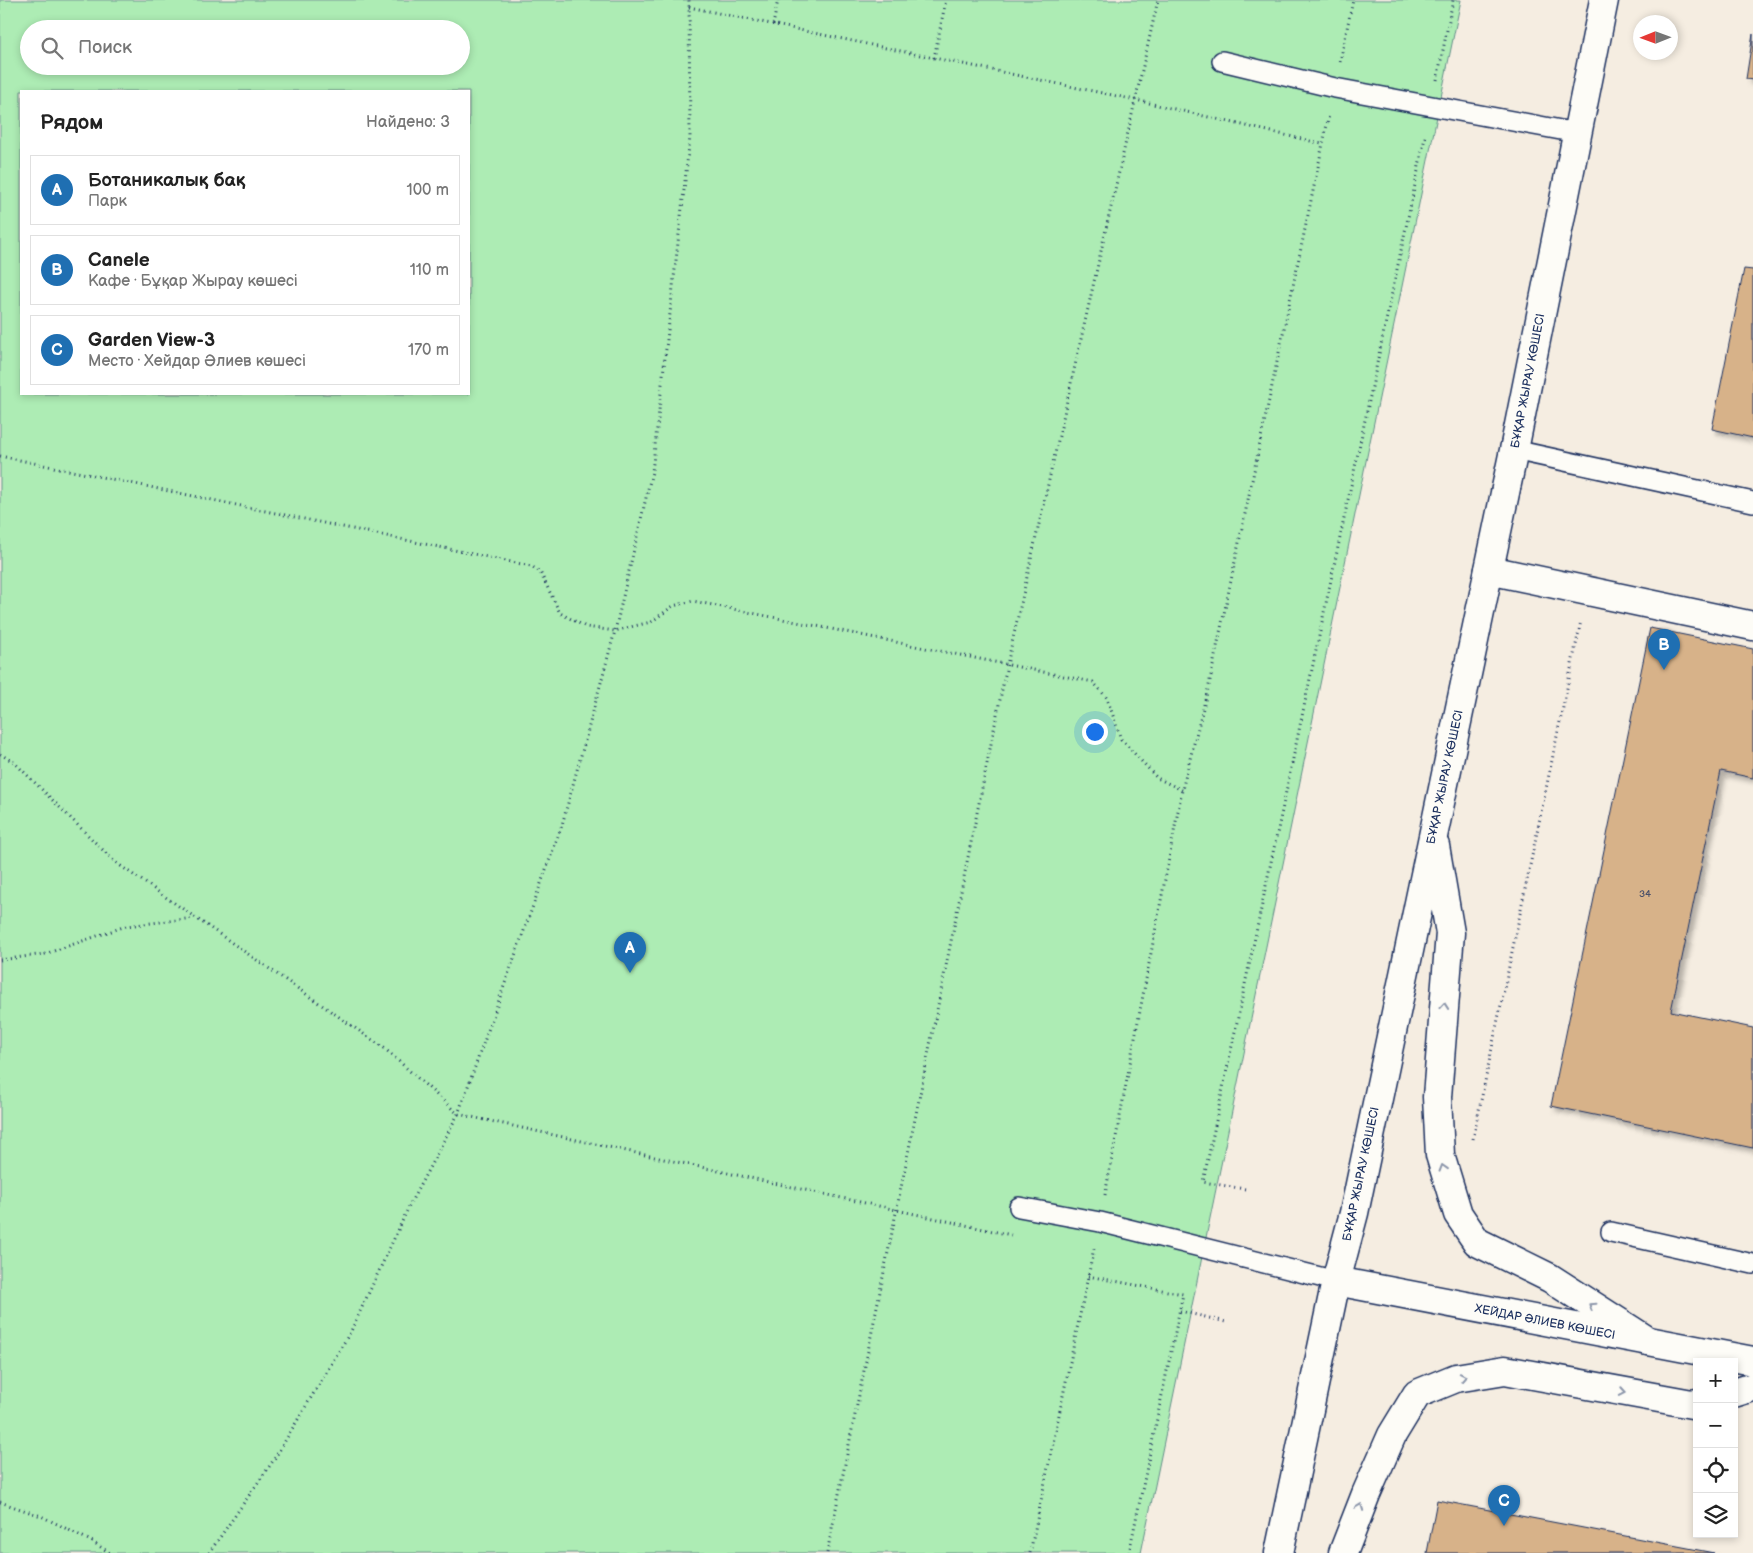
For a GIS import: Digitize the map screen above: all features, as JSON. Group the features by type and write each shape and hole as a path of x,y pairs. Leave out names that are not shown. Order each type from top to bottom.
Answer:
{"street":[{"name":"БҰҚАР ЖЫРАУ КӨШЕСІ","path":"1279,1553 1336,1281 1354,1213 1489,570 1604,0"},
{"path":"1489,570 1753,626"},
{"path":"1433,833 1450,932 1437,1097 1440,1155 1458,1214 1477,1242 1550,1278 1648,1341"},
{"name":"ХЕЙДАР ӘЛИЕВ КӨШЕСІ","path":"1336,1281 1753,1361"},
{"path":"1343,1553 1392,1435 1418,1394 1456,1378 1505,1370 1693,1404"},
{"path":"1738,1391 1753,1387"}],"lane":[{"path":"1222,62 1335,88 1577,133"},
{"path":"1514,450 1753,502"},
{"path":"1019,1207 1100,1222 1336,1281"},
{"path":"1610,1232 1753,1264"}],"path":[{"path":"209,1553 273,1461 351,1330 412,1200 458,1114 562,825 615,631 652,472 690,137 689,0"},
{"path":"773,25 778,0"},
{"path":"934,58 946,0"},
{"path":"827,1553 1007,665 1158,0"},
{"path":"1030,1553 1100,1222 1182,790 1209,685 1353,0"},
{"path":"1245,1189 1203,1182 1454,0"},
{"path":"689,7 1136,100 1323,144"},
{"path":"0,456 532,566 540,572 560,613 586,627 615,631 651,622 673,606 693,601 1093,682 1107,698 1121,739 1157,778 1182,790"},
{"path":"1472,1146 1588,591"},
{"path":"0,754 14,762 115,862 384,1048 458,1114 1014,1236"},
{"path":"0,960 45,954 126,926 195,918"},
{"path":"1088,1276 1183,1294 1129,1553"},
{"path":"1180,1311 1226,1322"},
{"path":"0,1502 41,1516 110,1553"}],"green space":[{"path":"0,0 1461,0 1141,1553 0,1553"}],"building":[{"path":"1753,34 1753,80 1746,79"},
{"path":"1744,269 1753,270 1753,438 1712,429"},
{"path":"1650,628 1753,649 1753,778 1721,771 1671,1011 1753,1028 1753,1148 1551,1106"},
{"path":"1437,1500 1714,1553 1427,1553"}],"place":[{"name":"Canele","path":"1664,670"},
{"name":"Ботаникалық бақ","path":"630,973"},
{"name":"Garden View-3","path":"1504,1526"}]}
